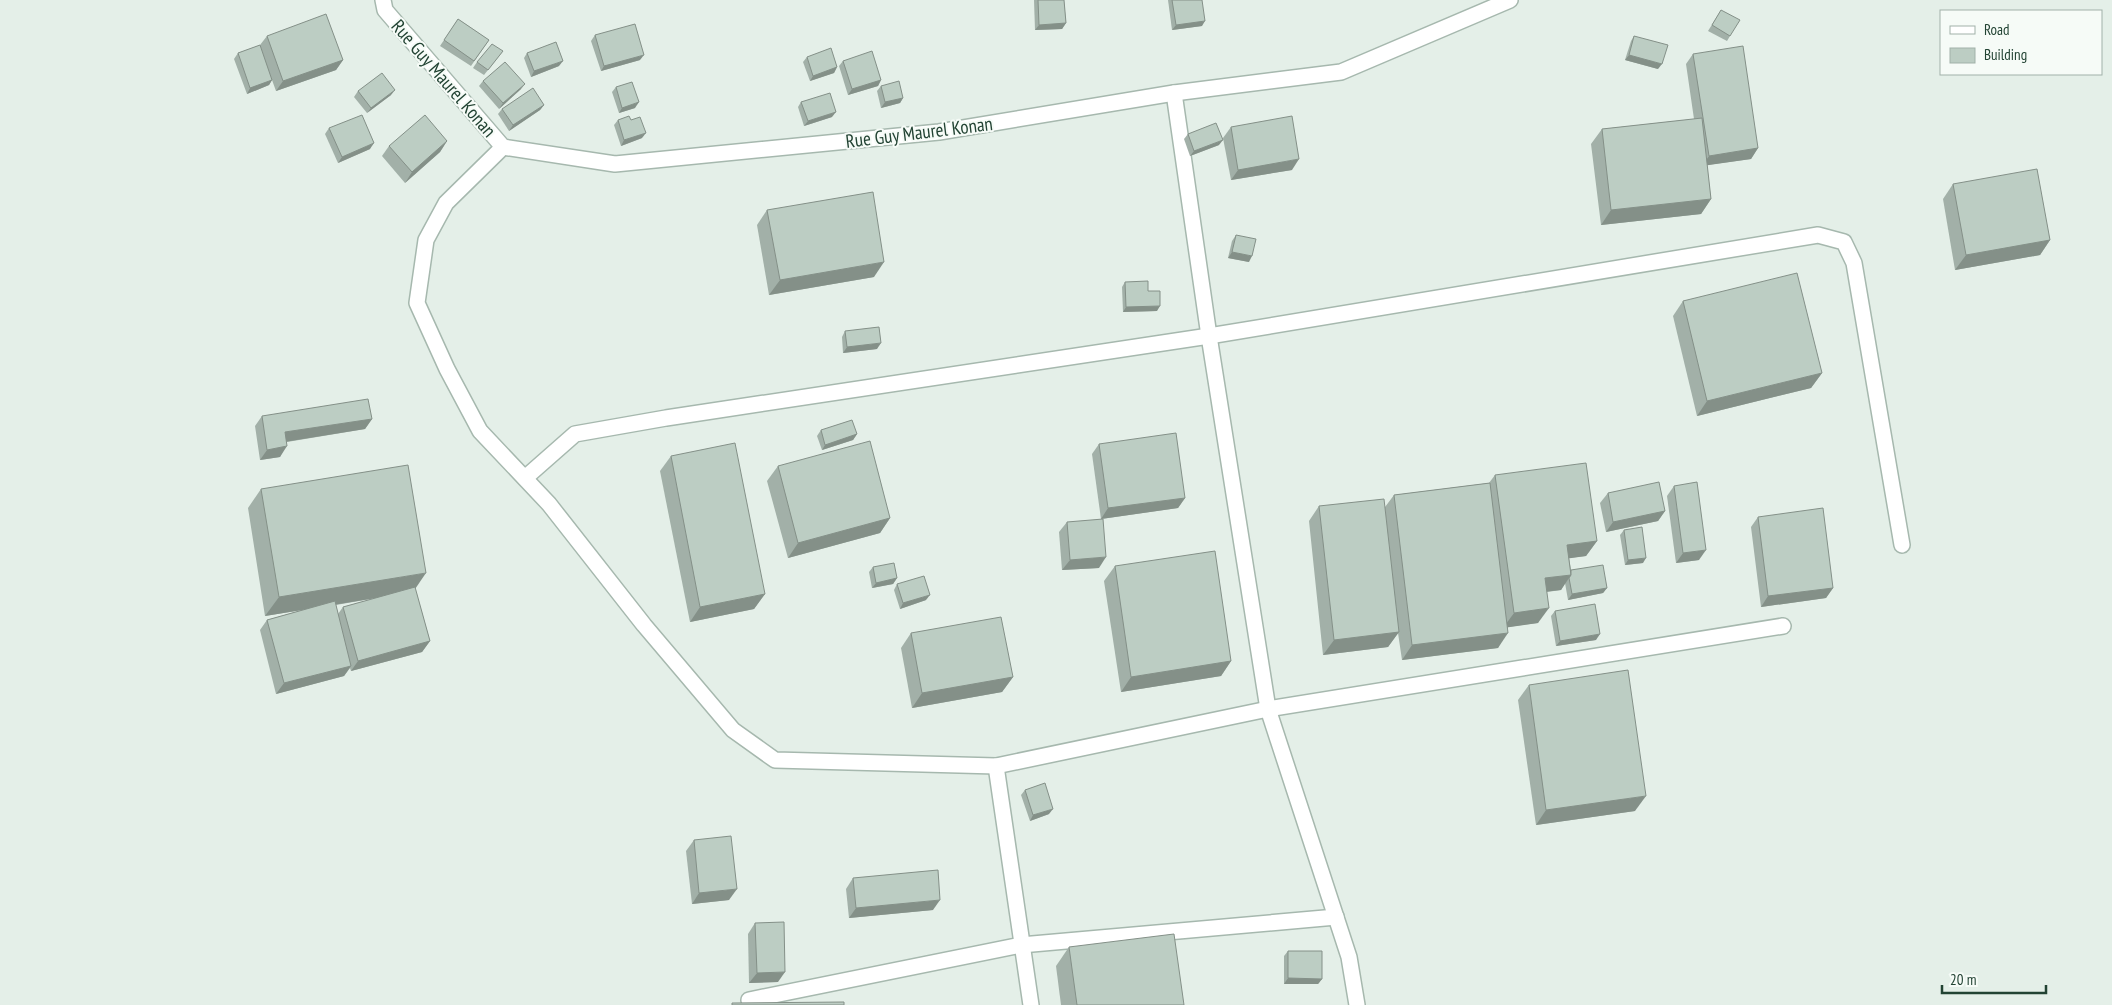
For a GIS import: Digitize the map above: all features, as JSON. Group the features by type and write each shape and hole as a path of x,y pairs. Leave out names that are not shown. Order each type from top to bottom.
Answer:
{"street":[{"name":"Rue Guy Maurel Konan","path":"383,0 385,10 503,147 615,164 939,132 1174,93 1341,72 1510,0"},
{"path":"1174,93 1209,336 1268,710 1349,956 1357,1005"},
{"path":"503,147 446,203 426,240 417,303 447,369 480,431 550,504 644,624 733,730 775,760 996,766 1268,710 1783,626"},
{"path":"525,478 576,434 666,418 1209,336 1818,235 1844,242 1854,263 1902,544"},
{"path":"996,766 1031,1005"},
{"path":"749,1000 1021,945 1336,917"}],"building":[{"path":"1038,0 1064,0 1066,23 1039,25"},
{"path":"1172,0 1202,0 1205,21 1176,25"},
{"path":"1721,10 1740,20 1730,36 1712,25"},
{"path":"326,14 343,60 283,81 267,36"},
{"path":"458,19 489,40 474,61 444,40"},
{"path":"635,24 644,55 604,66 595,35"},
{"path":"1634,36 1668,45 1662,64 1629,55"},
{"path":"556,42 563,61 534,71 527,53"},
{"path":"492,44 503,51 488,70 477,62"},
{"path":"260,45 272,80 250,88 238,53"},
{"path":"1743,46 1758,148 1709,156 1693,54"},
{"path":"831,48 837,67 813,76 807,57"},
{"path":"872,51 881,80 852,89 843,61"},
{"path":"505,62 525,84 503,103 483,81"},
{"path":"382,73 395,90 371,108 358,91"},
{"path":"899,81 903,98 885,102 881,86"},
{"path":"632,82 639,102 622,108 616,87"},
{"path":"533,88 544,105 513,125 502,109"},
{"path":"830,93 836,112 808,121 801,102"},
{"path":"362,115 374,143 342,157 329,128"},
{"path":"425,115 447,141 412,172 389,146"},
{"path":"629,116 631,120 640,117 646,133 624,140 618,120"},
{"path":"1292,116 1299,159 1238,170 1231,127"},
{"path":"1702,118 1711,199 1611,210 1602,129"},
{"path":"1216,123 1223,140 1194,151 1188,134"},
{"path":"2037,169 2050,240 1966,255 1953,184"},
{"path":"873,192 884,262 780,280 767,210"},
{"path":"1236,235 1256,239 1252,256 1232,252"},
{"path":"1797,273 1822,373 1707,401 1683,301"},
{"path":"1148,281 1148,291 1160,291 1160,306 1126,307 1125,282"},
{"path":"879,327 881,343 847,347 845,331"},
{"path":"368,399 372,419 285,432 287,446 267,450 262,416"},
{"path":"852,420 857,434 825,445 821,430"},
{"path":"1176,433 1185,498 1108,508 1099,444"},
{"path":"870,441 890,518 798,543 778,466"},
{"path":"735,443 765,594 700,607 671,456"},
{"path":"1586,463 1597,541 1567,545 1571,575 1545,578 1549,608 1514,613 1495,475"},
{"path":"408,465 426,573 279,597 261,489"},
{"path":"1659,482 1665,511 1613,522 1608,493"},
{"path":"1697,482 1706,550 1683,553 1674,486"},
{"path":"1490,483 1508,633 1412,645 1394,495"},
{"path":"1384,499 1399,632 1334,640 1319,506"},
{"path":"1823,508 1833,588 1768,596 1758,517"},
{"path":"1103,519 1106,557 1070,560 1067,522"},
{"path":"1642,527 1646,558 1628,560 1624,530"},
{"path":"1215,551 1231,661 1131,677 1115,566"},
{"path":"894,563 897,578 876,583 873,567"},
{"path":"1603,565 1607,588 1572,594 1569,578 1571,570"},
{"path":"924,576 930,595 903,603 897,584"},
{"path":"415,587 430,641 358,661 343,607"},
{"path":"335,601 351,666 284,683 267,620"},
{"path":"1595,604 1600,634 1560,641 1555,611"},
{"path":"1001,617 1013,677 922,693 911,633"},
{"path":"1628,670 1646,796 1546,810 1529,685"},
{"path":"1045,783 1053,809 1033,815 1025,790"},
{"path":"731,836 737,889 699,893 694,840"},
{"path":"938,870 940,900 856,908 853,878"},
{"path":"784,922 785,972 757,973 755,923"},
{"path":"1174,934 1184,1005 1077,1005 1069,947"},
{"path":"1288,951 1322,951 1322,979 1288,978"},
{"path":"844,1002 844,1005 732,1005 732,1003"}]}
